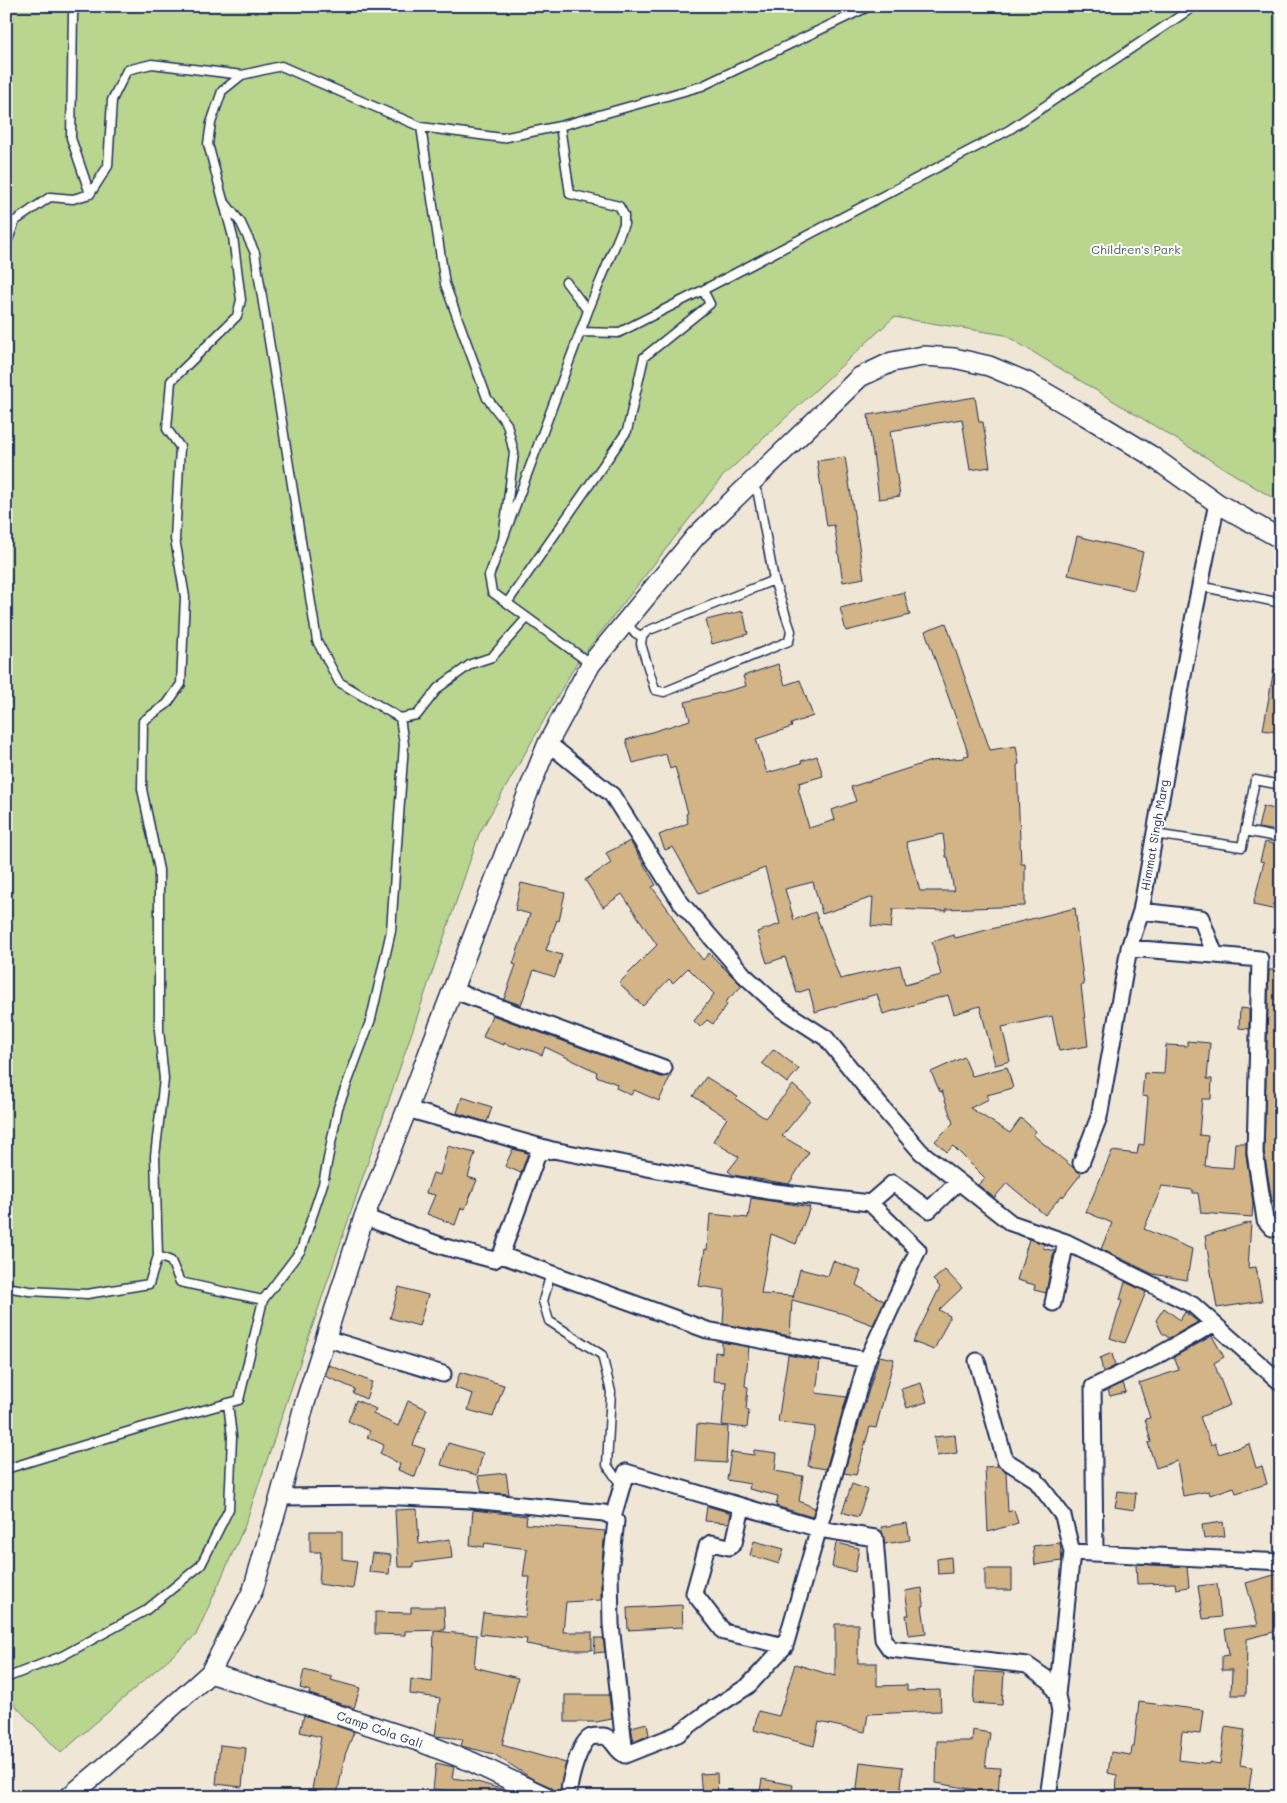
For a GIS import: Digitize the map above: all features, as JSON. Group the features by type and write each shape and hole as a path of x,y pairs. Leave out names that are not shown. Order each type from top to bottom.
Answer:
{"street":[{"path":"69,1797 210,1673 253,1590 304,1406 364,1216 548,743 591,664 696,536 860,377 892,362 923,356 954,358 990,366 1027,382 1150,455 1217,503 1281,539"},
{"name":"Himmat Singh Marg","path":"1080,1163 1099,1117 1129,948 1141,911 1199,586 1217,503"},
{"path":"548,743 612,795 681,903 744,975 781,1009 826,1038 921,1152 1011,1223 1066,1242 1193,1305 1281,1383"},
{"path":"1141,911 1201,918 1215,955"},
{"path":"1129,948 1260,959 1255,1153 1265,1220 1272,1228 1281,1229"},
{"path":"452,990 664,1068"},
{"path":"407,1109 553,1150 767,1191 870,1203 918,1250 867,1360 785,1646 748,1686 678,1734 626,1755"},
{"path":"364,1216 454,1250 490,1260 498,1258 536,1156 541,1152 553,1150"},
{"path":"870,1203 893,1183 930,1210 958,1182"},
{"path":"1052,1303 1066,1242"},
{"path":"500,1255 707,1330 867,1360"},
{"path":"1095,1553 1093,1387 1155,1357 1213,1324"},
{"path":"325,1338 443,1374"},
{"path":"977,1361 1005,1460 1035,1479 1063,1516 1072,1552 1057,1695 1060,1712 1048,1797"},
{"path":"613,1517 626,1472 819,1528 875,1538 883,1639 890,1649 1027,1665 1050,1682 1057,1695"},
{"path":"280,1497 378,1496 471,1500 604,1513 613,1517 616,1522 616,1529 610,1572 611,1624 626,1755"},
{"path":"742,1507 734,1544 729,1547 711,1543 707,1546 694,1593 724,1632 785,1646"},
{"path":"1072,1552 1281,1562"},
{"name":"Camp Cola Gali","path":"210,1673 418,1741 472,1762 546,1797"},
{"path":"569,1797 568,1786 583,1744 591,1737 604,1736 611,1740 617,1750 626,1755"}],"lane":[{"path":"76,6 73,14 71,138 90,194"},
{"path":"6,245 15,220 50,197 73,199 90,194 108,166 112,100 127,70 152,64 242,75 281,66 421,127 502,138 560,126 702,86 870,6"},
{"path":"580,332 618,333 1009,130 1195,6"},
{"path":"6,1287 29,1291 87,1294 149,1284 158,1256 155,1156 164,1079 159,1030 159,870 142,789 143,721 167,704 181,684 185,597 175,539 180,447 167,429 171,381 237,316 241,300 233,237 208,144 211,123 222,91 242,75"},
{"path":"560,126 570,194 619,206 624,215 624,224 588,311 489,576 492,592 591,664"},
{"path":"421,127 446,284 487,398 507,424 514,452 503,539"},
{"path":"223,200 241,223 255,253 317,641 339,682 400,718 417,715 438,688 471,664 492,657 528,618"},
{"path":"566,282 588,311"},
{"path":"507,603 627,431 644,357 710,304 703,290"},
{"path":"751,482 758,494 774,580 791,631 790,641 664,692 655,690 641,644 642,637 646,631 774,580"},
{"path":"1199,586 1281,603"},
{"path":"625,622 634,632 642,637"},
{"path":"6,1469 239,1400 263,1300 301,1250 323,1184 338,1108 371,1019 391,931 404,744 400,718"},
{"path":"1154,834 1242,847 1255,780 1281,785"},
{"path":"1245,830 1281,838"},
{"path":"158,1256 171,1261 180,1282 263,1300"},
{"path":"551,1274 543,1301 549,1321 602,1355 611,1392 607,1466 622,1487"},
{"path":"6,1678 62,1656 145,1611 201,1565 229,1509 232,1437 228,1403"}],"green space":[{"name":"Children's Park","path":"6,6 1281,6 1281,503 1005,335 894,317 722,477 576,664 479,834 245,1525 196,1635 61,1753 6,1696"}],"building":[{"path":"975,397 979,422 983,422 990,467 970,470 962,419 890,431 900,496 879,499 868,415"},
{"path":"845,457 864,578 843,582 834,525 827,526 817,461"},
{"path":"1077,536 1143,552 1134,590 1068,575"},
{"path":"904,592 910,615 846,631 840,608"},
{"path":"743,611 748,634 712,644 706,620"},
{"path":"946,623 990,750 1016,746 1019,764 1017,765 1021,864 1025,864 1025,906 946,909 947,911 893,909 891,928 871,926 873,897 822,914 813,882 785,889 794,920 815,912 840,979 900,965 905,985 941,975 932,942 954,935 955,938 1075,908 1084,985 1081,985 1088,1046 1059,1051 1052,1016 1002,1027 1010,1061 995,1065 980,1006 954,1014 948,995 883,1014 877,994 815,1012 809,989 797,993 785,957 767,963 757,932 780,924 765,868 699,893 673,847 665,850 659,835 688,823 686,814 688,813 675,767 670,769 666,754 633,763 626,740 690,720 685,702 746,686 743,676 778,664 785,685 800,680 813,716 791,724 792,727 756,739 767,773 802,763 801,761 817,756 823,776 799,783 800,788 798,788 809,828 835,820 832,810 856,801 851,787 931,761 964,758 964,756 969,755 925,631","holes":["943,834 946,857 948,857 954,891 920,891 906,842"]},
{"path":"1274,669 1281,670 1281,733 1263,730"},
{"path":"1263,806 1281,811 1277,831 1258,828"},
{"path":"630,841 656,885 652,887 670,912 680,931 703,960 709,953 742,986 725,1002 727,1005 713,1024 707,1020 700,1027 694,1021 714,994 688,968 673,983 669,979 643,1006 619,983 657,945 622,894 603,907 585,880 611,863 606,853"},
{"path":"1265,842 1281,846 1281,911 1253,905 1264,862 1260,861"},
{"path":"521,883 565,893 559,921 557,920 546,950 562,955 555,977 534,970 521,1005 504,999 516,965 513,964 530,914 515,910"},
{"path":"1269,970 1281,970 1280,1202 1272,1201 1264,1152"},
{"path":"1240,1008 1249,1009 1249,1029 1239,1028"},
{"path":"492,1015 661,1077 671,1075 659,1101 634,1090 631,1095 616,1088 617,1084 596,1076 597,1072 545,1047 542,1055 522,1047 521,1049 504,1043 504,1045 483,1037"},
{"path":"1187,1041 1210,1043 1207,1079 1212,1079 1211,1099 1202,1099 1199,1135 1208,1136 1205,1166 1233,1168 1235,1143 1246,1143 1253,1203 1252,1217 1201,1213 1198,1193 1193,1193 1193,1190 1162,1186 1144,1229 1192,1249 1187,1280 1153,1274 1101,1249 1112,1223 1086,1212 1112,1151 1137,1154 1139,1144 1144,1145 1148,1097 1142,1096 1144,1073 1164,1074 1166,1045 1187,1046"},
{"path":"774,1049 799,1069 787,1083 762,1063"},
{"path":"964,1057 972,1076 1007,1067 1013,1088 987,1095 989,1099 970,1108 1010,1133 1021,1118 1036,1131 1033,1135 1081,1174 1063,1197 1062,1195 1045,1215 1007,1183 994,1198 978,1185 985,1178 953,1146 947,1152 935,1141 953,1123 942,1091 940,1092 931,1072"},
{"path":"706,1077 738,1097 736,1099 765,1118 793,1085 811,1101 782,1136 809,1152 789,1184 733,1175 728,1171 739,1157 713,1141 727,1118 693,1096"},
{"path":"462,1097 492,1107 487,1122 457,1113"},
{"path":"448,1146 475,1153 468,1177 477,1180 465,1209 461,1208 455,1225 427,1214 435,1195 426,1193 433,1173 440,1175"},
{"path":"513,1149 528,1153 521,1173 505,1166"},
{"path":"751,1198 810,1207 796,1244 771,1234 761,1294 793,1296 793,1298 800,1269 828,1276 833,1261 861,1271 856,1285 884,1301 873,1325 844,1314 792,1300 790,1336 723,1324 725,1290 699,1286 705,1249 707,1250 710,1214 748,1218"},
{"path":"1251,1222 1248,1268 1256,1267 1262,1301 1217,1308 1205,1236"},
{"path":"1029,1239 1044,1244 1043,1248 1054,1251 1046,1293 1034,1290 1035,1285 1017,1280"},
{"path":"945,1270 962,1288 939,1310 950,1316 934,1350 913,1342 940,1287 933,1280"},
{"path":"1125,1282 1146,1292 1125,1343 1110,1338 1122,1301 1120,1300"},
{"path":"399,1287 428,1295 419,1326 390,1318"},
{"path":"1164,1308 1180,1320 1185,1312 1198,1322 1169,1338 1162,1333 1156,1320"},
{"path":"1212,1336 1224,1357 1214,1363 1230,1405 1200,1417 1211,1445 1215,1443 1219,1454 1249,1444 1256,1468 1262,1466 1267,1484 1236,1493 1234,1487 1210,1495 1209,1491 1183,1496 1177,1461 1156,1468 1148,1443 1151,1442 1145,1419 1150,1418 1139,1383 1179,1370 1174,1357"},
{"path":"722,1342 749,1347 745,1386 748,1387 746,1410 749,1410 747,1428 722,1425 726,1382 713,1381 715,1352 722,1353"},
{"path":"1112,1353 1115,1366 1103,1372 1100,1358"},
{"path":"788,1355 820,1361 816,1393 847,1397 826,1469 808,1466 815,1427 778,1422"},
{"path":"879,1356 894,1359 876,1428 870,1427 856,1475 844,1473"},
{"path":"329,1365 372,1382 366,1399 353,1393 355,1389 325,1376"},
{"path":"460,1372 504,1385 493,1417 468,1410 473,1394 455,1388"},
{"path":"921,1383 927,1402 907,1408 901,1389"},
{"path":"1123,1383 1126,1392 1110,1396 1108,1390"},
{"path":"356,1400 376,1409 373,1414 398,1426 408,1401 427,1409 413,1445 425,1449 415,1477 398,1470 400,1464 380,1453 384,1445 367,1437 370,1431 348,1421"},
{"path":"697,1424 728,1427 726,1463 695,1461"},
{"path":"955,1435 957,1453 937,1456 934,1437"},
{"path":"448,1443 483,1453 477,1475 441,1465"},
{"path":"754,1450 777,1453 775,1471 803,1476 799,1501 815,1508 812,1517 776,1506 778,1496 749,1489 750,1484 727,1480 731,1452 754,1455"},
{"path":"999,1466 1006,1472 1008,1512 1014,1510 1018,1523 988,1532 985,1467"},
{"path":"506,1473 509,1494 482,1492 478,1476"},
{"path":"852,1484 868,1490 858,1517 842,1512"},
{"path":"1118,1491 1136,1493 1134,1510 1115,1507"},
{"path":"707,1506 731,1513 729,1523 705,1521"},
{"path":"417,1509 419,1544 450,1539 452,1558 413,1563 413,1567 398,1567 395,1510"},
{"path":"473,1510 527,1516 526,1524 605,1531 601,1571 601,1600 566,1602 563,1632 592,1632 592,1650 561,1650 526,1644 527,1639 480,1634 483,1613 525,1617 530,1577 523,1577 527,1549 485,1543 484,1547 470,1545"},
{"path":"1223,1522 1225,1536 1204,1539 1202,1525"},
{"path":"907,1523 910,1540 885,1544 881,1527"},
{"path":"310,1531 342,1531 342,1559 357,1561 353,1589 319,1584 321,1552 310,1552"},
{"path":"754,1541 784,1549 779,1564 750,1555"},
{"path":"836,1543 859,1548 855,1572 832,1567"},
{"path":"1060,1543 1062,1561 1035,1565 1033,1546"},
{"path":"372,1553 391,1555 389,1574 369,1572"},
{"path":"951,1557 952,1573 938,1574 937,1559"},
{"path":"1136,1564 1187,1567 1189,1587 1176,1589 1175,1583 1137,1584"},
{"path":"985,1569 1012,1569 1012,1590 985,1590"},
{"path":"1281,1573 1281,1630 1247,1639 1246,1695 1231,1695 1232,1670 1222,1670 1222,1656 1229,1655 1225,1629 1258,1625 1246,1583"},
{"path":"1217,1584 1221,1617 1203,1619 1198,1586"},
{"path":"922,1588 924,1606 922,1606 926,1633 909,1635 906,1615 909,1615 905,1591"},
{"path":"682,1605 683,1627 628,1630 627,1608"},
{"path":"411,1607 444,1607 445,1630 405,1631 405,1635 375,1634 375,1612 411,1613"},
{"path":"835,1624 858,1624 858,1663 877,1663 877,1686 907,1685 907,1691 940,1690 941,1711 868,1714 865,1732 819,1722 814,1746 754,1730 758,1711 779,1716 795,1664 835,1676"},
{"path":"434,1631 477,1635 474,1667 518,1678 502,1745 566,1763 560,1796 551,1787 531,1778 494,1754 461,1746 463,1739 435,1736 440,1698 410,1694 411,1679 432,1682"},
{"path":"595,1638 603,1638 605,1652 594,1653"},
{"path":"304,1670 332,1677 331,1680 360,1688 354,1708 309,1694 310,1691 300,1688"},
{"path":"975,1671 1004,1673 1002,1705 973,1703"},
{"path":"565,1695 609,1695 612,1719 596,1722 565,1722"},
{"path":"1139,1702 1203,1710 1200,1734 1182,1732 1179,1760 1220,1764 1225,1727 1245,1730 1240,1765 1252,1767 1248,1797 1196,1797 1164,1792 1164,1797 1116,1797 1117,1775 1108,1773 1111,1752 1131,1755 1132,1747 1134,1747"},
{"path":"304,1715 354,1732 345,1755 337,1795 312,1790 321,1737 300,1732"},
{"path":"647,1723 649,1735 634,1742 631,1727"},
{"path":"973,1730 990,1733 985,1767 1000,1768 998,1794 936,1783 937,1741 972,1741"},
{"path":"220,1745 246,1748 242,1787 216,1784"},
{"path":"860,1762 903,1767 900,1797 856,1797"},
{"path":"436,1763 454,1767 452,1778 474,1781 504,1790 516,1795 516,1797 461,1797 461,1792 433,1789"},
{"path":"717,1773 718,1797 702,1797 700,1774"},
{"path":"762,1779 793,1785 791,1797 759,1797"}]}
